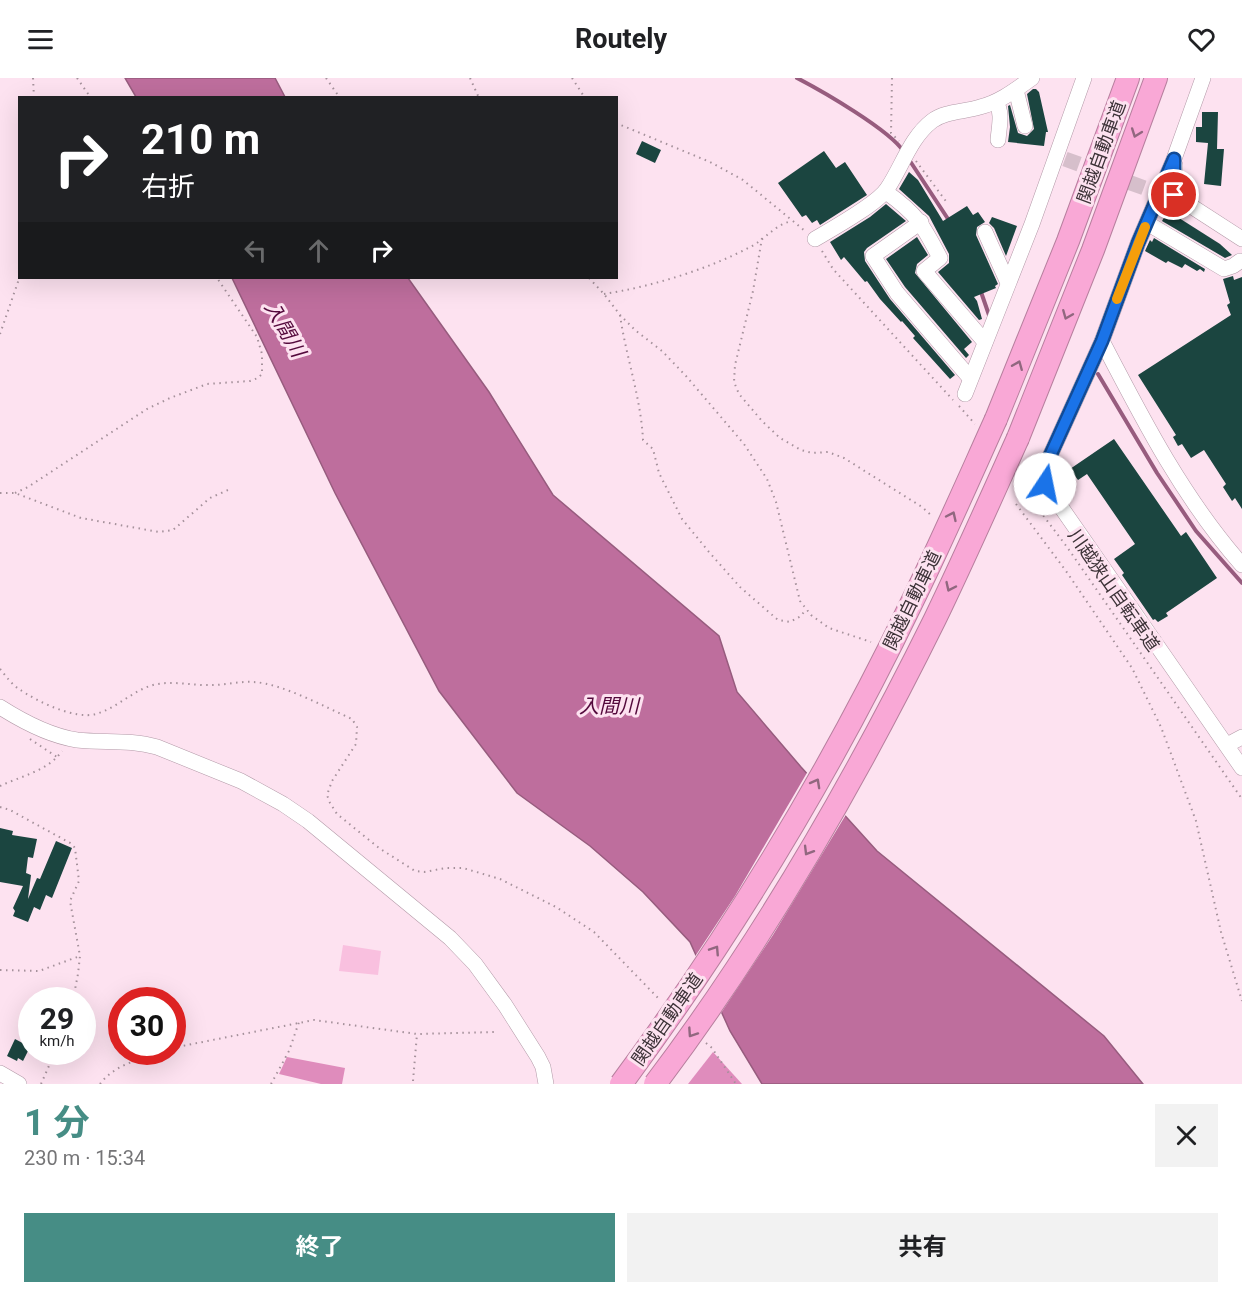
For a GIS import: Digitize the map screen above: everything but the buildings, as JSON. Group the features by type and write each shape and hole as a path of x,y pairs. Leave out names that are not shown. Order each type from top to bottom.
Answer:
{"highway":[{"name":"関越自動車道","path":"621,1084 713,954 765,871 863,697 911,604 986,422 1068,241 1128,78"},
{"name":"関越自動車道","path":"655,1084 729,980 784,892 832,811 934,619 1018,438 1093,250 1156,78"}],"street":[{"path":"815,239 886,192 907,153 929,123 938,116 996,102 1032,78"},
{"path":"965,394 1008,283 1061,157 1084,78"},
{"path":"1203,78 1174,159 1155,192 1147,223 1102,341 1045,467 1045,484 1242,768"},
{"path":"1016,90 1025,126"},
{"path":"996,102 999,107 1000,120 998,140"},
{"path":"1147,223 1224,269 1241,262 1242,239 1174,195 1174,159"},
{"path":"886,192 907,207 921,222 940,258 924,271 985,342"},
{"path":"921,222 873,256 897,293 970,378"},
{"path":"985,232 1008,283"},
{"path":"1102,341 1144,422 1180,484 1224,545 1242,565"},
{"path":"0,706 23,720 68,738 142,743 157,747 241,781 268,795 308,821 450,938 475,964 505,1005 538,1057 543,1067 546,1084"},
{"path":"1227,745 1242,737"},
{"path":"0,1073 19,1084"}],"path":[{"path":"33,78 34,96"},
{"path":"77,78 90,96"},
{"path":"326,78 339,96"},
{"path":"470,78 478,96"},
{"path":"572,78 584,96"},
{"path":"618,124 727,172 752,187 815,239 833,269 986,422"},
{"path":"604,294 653,284 691,271 748,248 783,223 792,221"},
{"path":"762,238 753,291 735,365 734,382 739,394 780,438 801,450 812,453 828,452 844,458 935,518"},
{"path":"0,334 19,279"},
{"path":"15,493 28,488 147,409 207,384 250,381 262,374 262,354 257,337 218,279"},
{"path":"590,279 620,315 662,351 686,376 744,444 767,480 776,502 797,594 806,609 830,628 871,642"},
{"path":"620,315 624,346 642,420 644,440 653,449 659,473 682,519 741,587 778,620 790,622 801,616 806,609"},
{"name":"川越狭山自転車道","path":"1015,479 1067,547 1242,799"},
{"path":"0,493 15,493 81,518 159,532 173,530 210,498 228,490"},
{"path":"1016,504 1066,571 1132,668 1161,727 1196,821 1221,932 1242,1001"},
{"path":"0,669 17,688 35,698 57,708 84,715 108,709 154,685 253,682 292,693 352,719 357,727 356,744 332,781 327,795 337,814 378,848 415,871 463,868 500,879 556,907 594,932 660,1000"},
{"path":"0,786 51,763 61,752 68,738"},
{"path":"0,807 10,810 72,844 75,848 79,881 70,901 80,956 75,987"},
{"path":"0,970 39,970 80,956"},
{"path":"186,1045 314,1020 417,1034 495,1032"},
{"path":"271,1084 288,1051 298,1022"},
{"path":"413,1081 417,1034"},
{"path":"703,1040 712,1048 736,1084"},
{"path":"41,1084 49,1065"},
{"path":"100,1084 110,1074 127,1065"}],"shaded area":[{"path":"343,945 381,951 378,975 339,971"},
{"path":"713,1052 742,1084 688,1084"},
{"path":"287,1057 345,1068 342,1084 321,1084 279,1074"}],"water":[{"path":"125,78 275,78 284,96 135,96"},
{"name":"入間川","path":"232,279 409,279 489,392 553,495 719,636 737,692 877,851 1104,1036 1143,1084 762,1084 730,1031 690,942 643,892 590,846 517,793 439,691 335,493"}],"pier":[{"path":"808,771 847,813 773,935 719,1016 694,958 735,896"}],"waterway":[{"path":"797,78 871,122 904,152"},
{"path":"908,158 950,222"},
{"path":"980,289 990,318"},
{"path":"1098,374 1157,473 1196,531 1242,583"}],"tunnel":[{"path":"1065,159 1150,190"}],"slow traffic":[{"path":"1117,299 1145,227"}],"route":[{"path":"1045,484 1045,467 1102,341 1138,243 1174,159 1174,195"}]}
